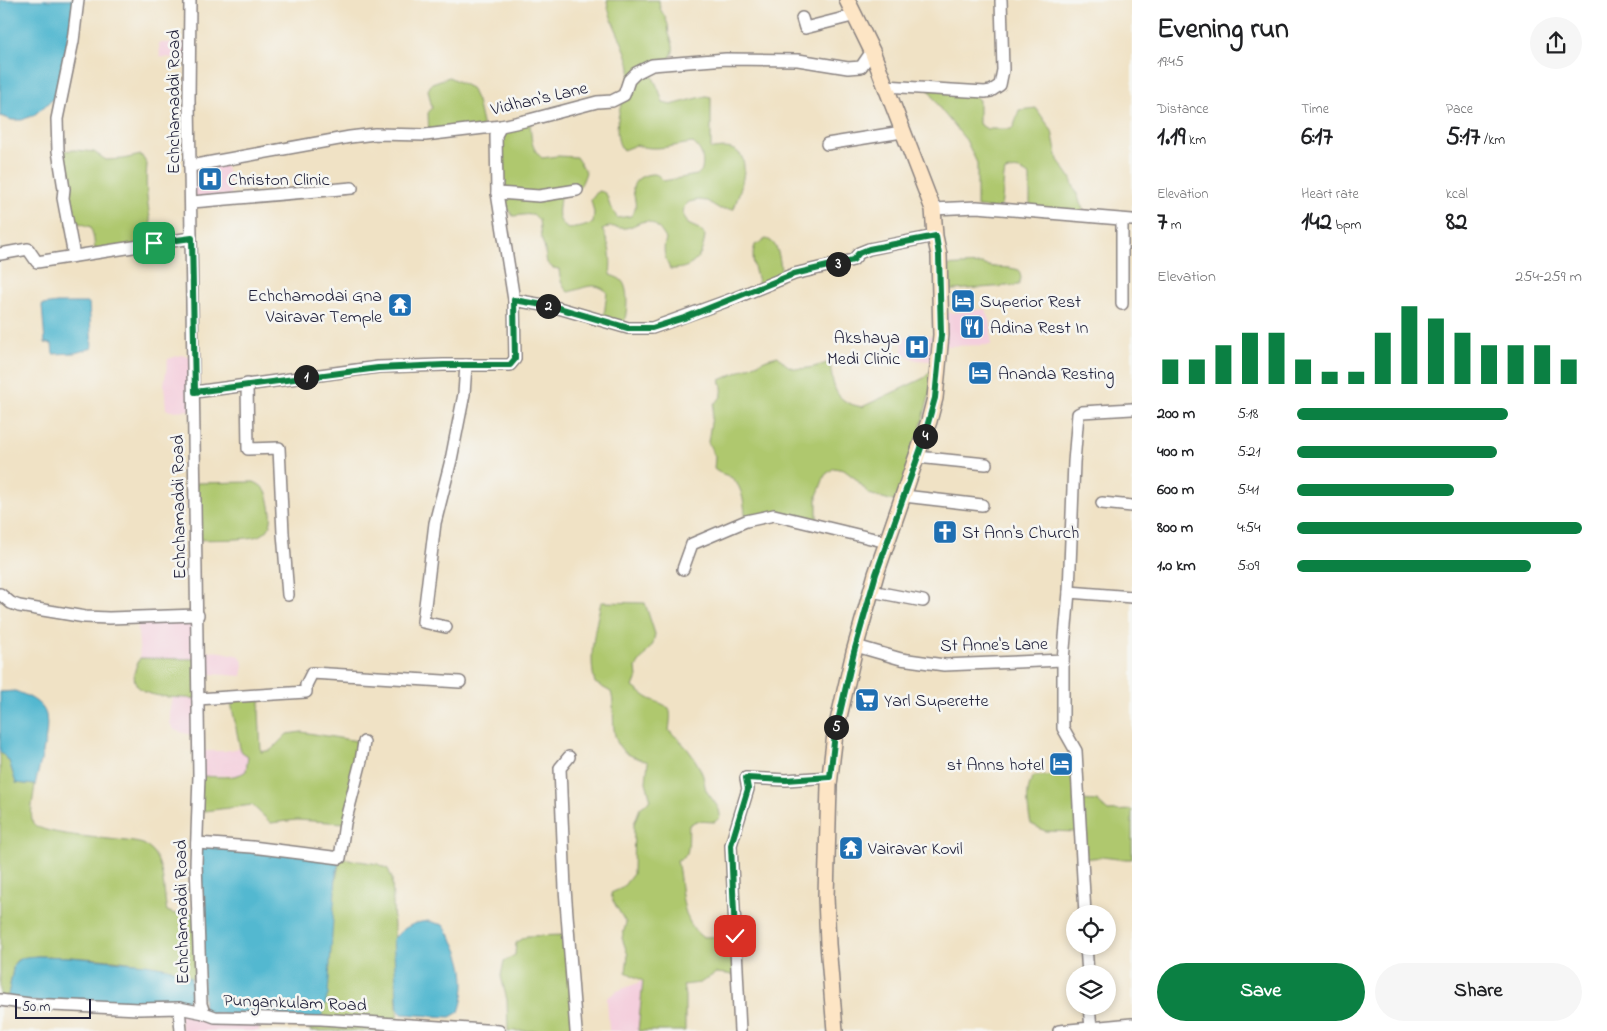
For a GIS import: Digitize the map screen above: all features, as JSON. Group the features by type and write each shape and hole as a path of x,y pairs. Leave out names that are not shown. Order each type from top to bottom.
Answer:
{"main road":[{"path":"836,1031 828,944 826,896 830,777 835,734 871,591 918,458 935,398 941,335 939,255 933,209 872,51 847,0"}],"street":[{"path":"74,256 62,198 64,189 58,151 57,119 73,41 78,0"},
{"name":"Echchamaddi Road","path":"190,0 190,166 198,615 199,776 196,863 201,1004 204,1013"},
{"path":"885,86 985,92 991,91 1000,85 1003,70 1001,0"},
{"path":"802,18 805,28 856,15"},
{"name":"Vidhan's Lane","path":"190,166 376,134 425,135 501,126 529,120 597,102 612,101 624,94 629,80 636,73 652,65 726,59 798,60 848,68 861,67 872,51"},
{"path":"195,392 378,368 510,365 515,359 514,300 497,193 496,135 501,126"},
{"path":"827,144 902,132"},
{"path":"192,202 352,188"},
{"path":"497,193 539,196 577,190"},
{"path":"933,209 977,208 1127,220 1122,304"},
{"path":"514,300 555,307 628,328 652,328 794,274 853,260 859,253 869,249 936,236"},
{"path":"0,254 28,249 37,262 192,238"},
{"path":"446,627 423,622 435,523 451,460 464,394 466,365"},
{"path":"247,384 248,449 279,448 288,595"},
{"name":"St Anne's Lane","path":"856,646 901,659 944,665 1063,660 1069,592 1074,462 1078,414 1082,412 1132,409"},
{"path":"918,458 986,464"},
{"path":"904,496 982,505"},
{"path":"1102,503 1132,506"},
{"path":"683,569 692,544 746,521 774,515 887,542"},
{"path":"871,591 923,601"},
{"path":"1069,592 1132,597"},
{"path":"0,594 10,603 19,606 85,618 198,615"},
{"path":"1063,660 1063,728 1076,751 1085,905"},
{"path":"198,699 306,692 306,685 312,673 460,682"},
{"path":"197,843 252,847 340,858 345,823 364,742"},
{"path":"569,758 560,768 565,889 576,1031"},
{"path":"740,1031 731,845 748,789 746,778 786,780 830,777"},
{"name":"Pungankulam Road","path":"0,1000 30,1004 139,1009 178,1008 215,1017 321,1019 499,1031"},
{"path":"178,1008 181,1031"},
{"path":"1089,1015 1090,1028"},
{"path":"1059,1031 1132,1024"}],"shaded area":[{"path":"190,42 190,59 160,57 159,43"},
{"name":"Christon Clinic","path":"225,164 231,185 231,196 192,198 190,166"},
{"path":"986,309 991,325 991,345 940,346 941,314"},
{"name":"Akshaya Medi Clinic","path":"915,334 932,336 931,361 916,360 903,354 902,339"},
{"path":"181,355 194,358 194,410 170,411 166,409 164,385 168,359"},
{"path":"198,615 198,650 240,656 244,665 242,676 198,673 197,659 140,658 137,617"},
{"path":"173,698 198,699 198,737 174,730 170,723 170,707"},
{"path":"240,748 242,752 248,755 246,771 242,775 199,776 199,751 225,751"},
{"path":"643,981 638,1031 609,1031 607,998 617,991"},
{"path":"179,1008 259,1017 259,1031 181,1031"}],"green space":[{"path":"607,0 659,0 661,10 668,24 673,49 672,56 667,64 648,67 663,103 671,105 706,96 711,97 711,149 729,148 738,153 743,159 744,167 734,209 720,209 707,201 698,200 689,202 684,207 683,214 688,224 699,229 705,235 699,256 685,267 670,269 664,247 666,239 659,229 649,222 641,222 626,228 612,227 602,229 610,251 610,275 621,280 626,289 626,316 623,326 604,316 607,292 602,288 588,286 568,292 561,282 559,269 553,268 547,263 539,220 533,214 513,216 502,199 501,126 529,120 533,145 542,158 557,156 576,157 586,172 578,189 560,197 559,218 568,229 593,223 594,213 591,200 598,191 606,194 617,218 631,216 635,210 633,189 635,182 640,178 655,174 663,181 697,175 702,170 702,155 693,143 657,148 636,145 623,150 620,145 617,131 618,123 630,69 626,53 610,16"},
{"path":"449,77 471,88 477,101 483,128 429,135 428,113 432,108 428,90 432,83"},
{"path":"928,88 969,91 979,100 979,124 987,129 1011,129 1014,126 1019,110 1036,108 1052,131 1058,160 1070,177 1086,217 1030,213 1030,176 1015,169 1005,171 1000,209 977,207 977,163 966,140 941,110"},
{"path":"58,151 94,152 106,160 141,155 147,164 147,194 154,243 95,252 91,227 79,223 68,227"},
{"path":"766,239 775,245 777,250 782,279 760,288 753,256 755,245"},
{"path":"982,264 1019,270 1021,278 1019,285 940,291 940,266"},
{"path":"778,356 787,365 802,369 830,362 834,386 840,397 853,405 862,407 924,378 938,364 900,503 869,494 856,479 844,470 834,468 825,475 817,496 817,525 774,515 746,521 743,498 736,482 714,469 715,457 708,442 714,404 722,394 720,380"},
{"path":"254,482 266,491 271,510 269,528 263,534 250,538 197,540 196,483"},
{"path":"601,602 645,603 655,634 653,644 636,667 637,677 633,687 648,698 663,704 669,709 669,731 695,759 702,773 706,790 720,813 720,817 715,822 696,821 689,825 687,854 677,860 683,902 689,921 702,937 735,936 737,975 716,973 700,983 683,985 685,996 685,1031 638,1031 643,981 626,972 628,955 622,938 626,923 613,901 611,893 622,888 633,874 634,824 640,808 651,800 646,782 648,762 626,753 620,747 614,733 611,692 595,683 592,653"},
{"path":"140,658 197,659 198,699 162,696 141,690 135,683 135,672"},
{"path":"261,695 259,711 261,752 271,750 287,734 302,732 364,742 345,823 297,820 271,823 252,805 197,812 199,776 230,777 246,771 248,756 240,748 230,697"},
{"path":"0,752 9,761 16,783 35,785 32,820 39,828 67,834 133,842 144,845 152,851 161,872 167,911 175,914 197,913 200,982 168,968 114,960 37,956 17,960 14,964 7,1001 0,1000"},
{"path":"1078,775 1079,800 1097,801 1108,811 1132,810 1132,859 1102,857 1082,859 1080,832 1045,831 1031,824 1028,793 1034,776"},
{"path":"340,858 378,864 388,869 392,878 398,1031 310,1031 310,1019"},
{"path":"568,935 576,1031 508,1031 507,1000 501,976 504,961 515,955 516,943 527,936"}],"water":[{"path":"0,0 75,0 57,96 34,115 22,120 12,120 0,116"},
{"path":"89,303 92,348 75,353 53,354 52,344 45,343 42,305"},
{"path":"15,691 38,703 46,715 47,731 35,785 16,783 9,761 0,752 0,692"},
{"path":"197,843 340,858 336,874 328,994 321,1019 204,1013"},
{"path":"428,921 443,925 455,945 462,966 464,989 462,1000 459,1012 450,1017 402,1014 398,1010 393,939 409,926"},
{"path":"37,956 70,957 146,964 168,968 190,977 192,992 184,1005 7,1001 16,961 22,958"}],"place":[{"name":"Christon Clinic","path":"210,179"},
{"name":"Superior Rest","path":"963,301"},
{"name":"Echchamodai Gna Vairavar Temple","path":"400,305"},
{"name":"Adina Rest In","path":"972,327"},
{"name":"Akshaya Medi Clinic","path":"917,347"},
{"name":"Ananda Resting","path":"980,373"},
{"name":"St Ann's Church","path":"945,532"},
{"name":"Yarl Superette","path":"867,700"},
{"name":"st Anns hotel","path":"1061,764"},
{"name":"Vairavar Kovil","path":"851,848"}],"route":[{"path":"154,243 192,238 195,392 378,368 510,365 515,359 514,300 555,307 628,328 652,328 684,318 794,274 853,260 859,253 869,249 936,236 939,255 941,335 935,398 921,448 876,574 854,652 835,734 830,777 786,780 746,778 748,789 731,845 735,936"}]}
